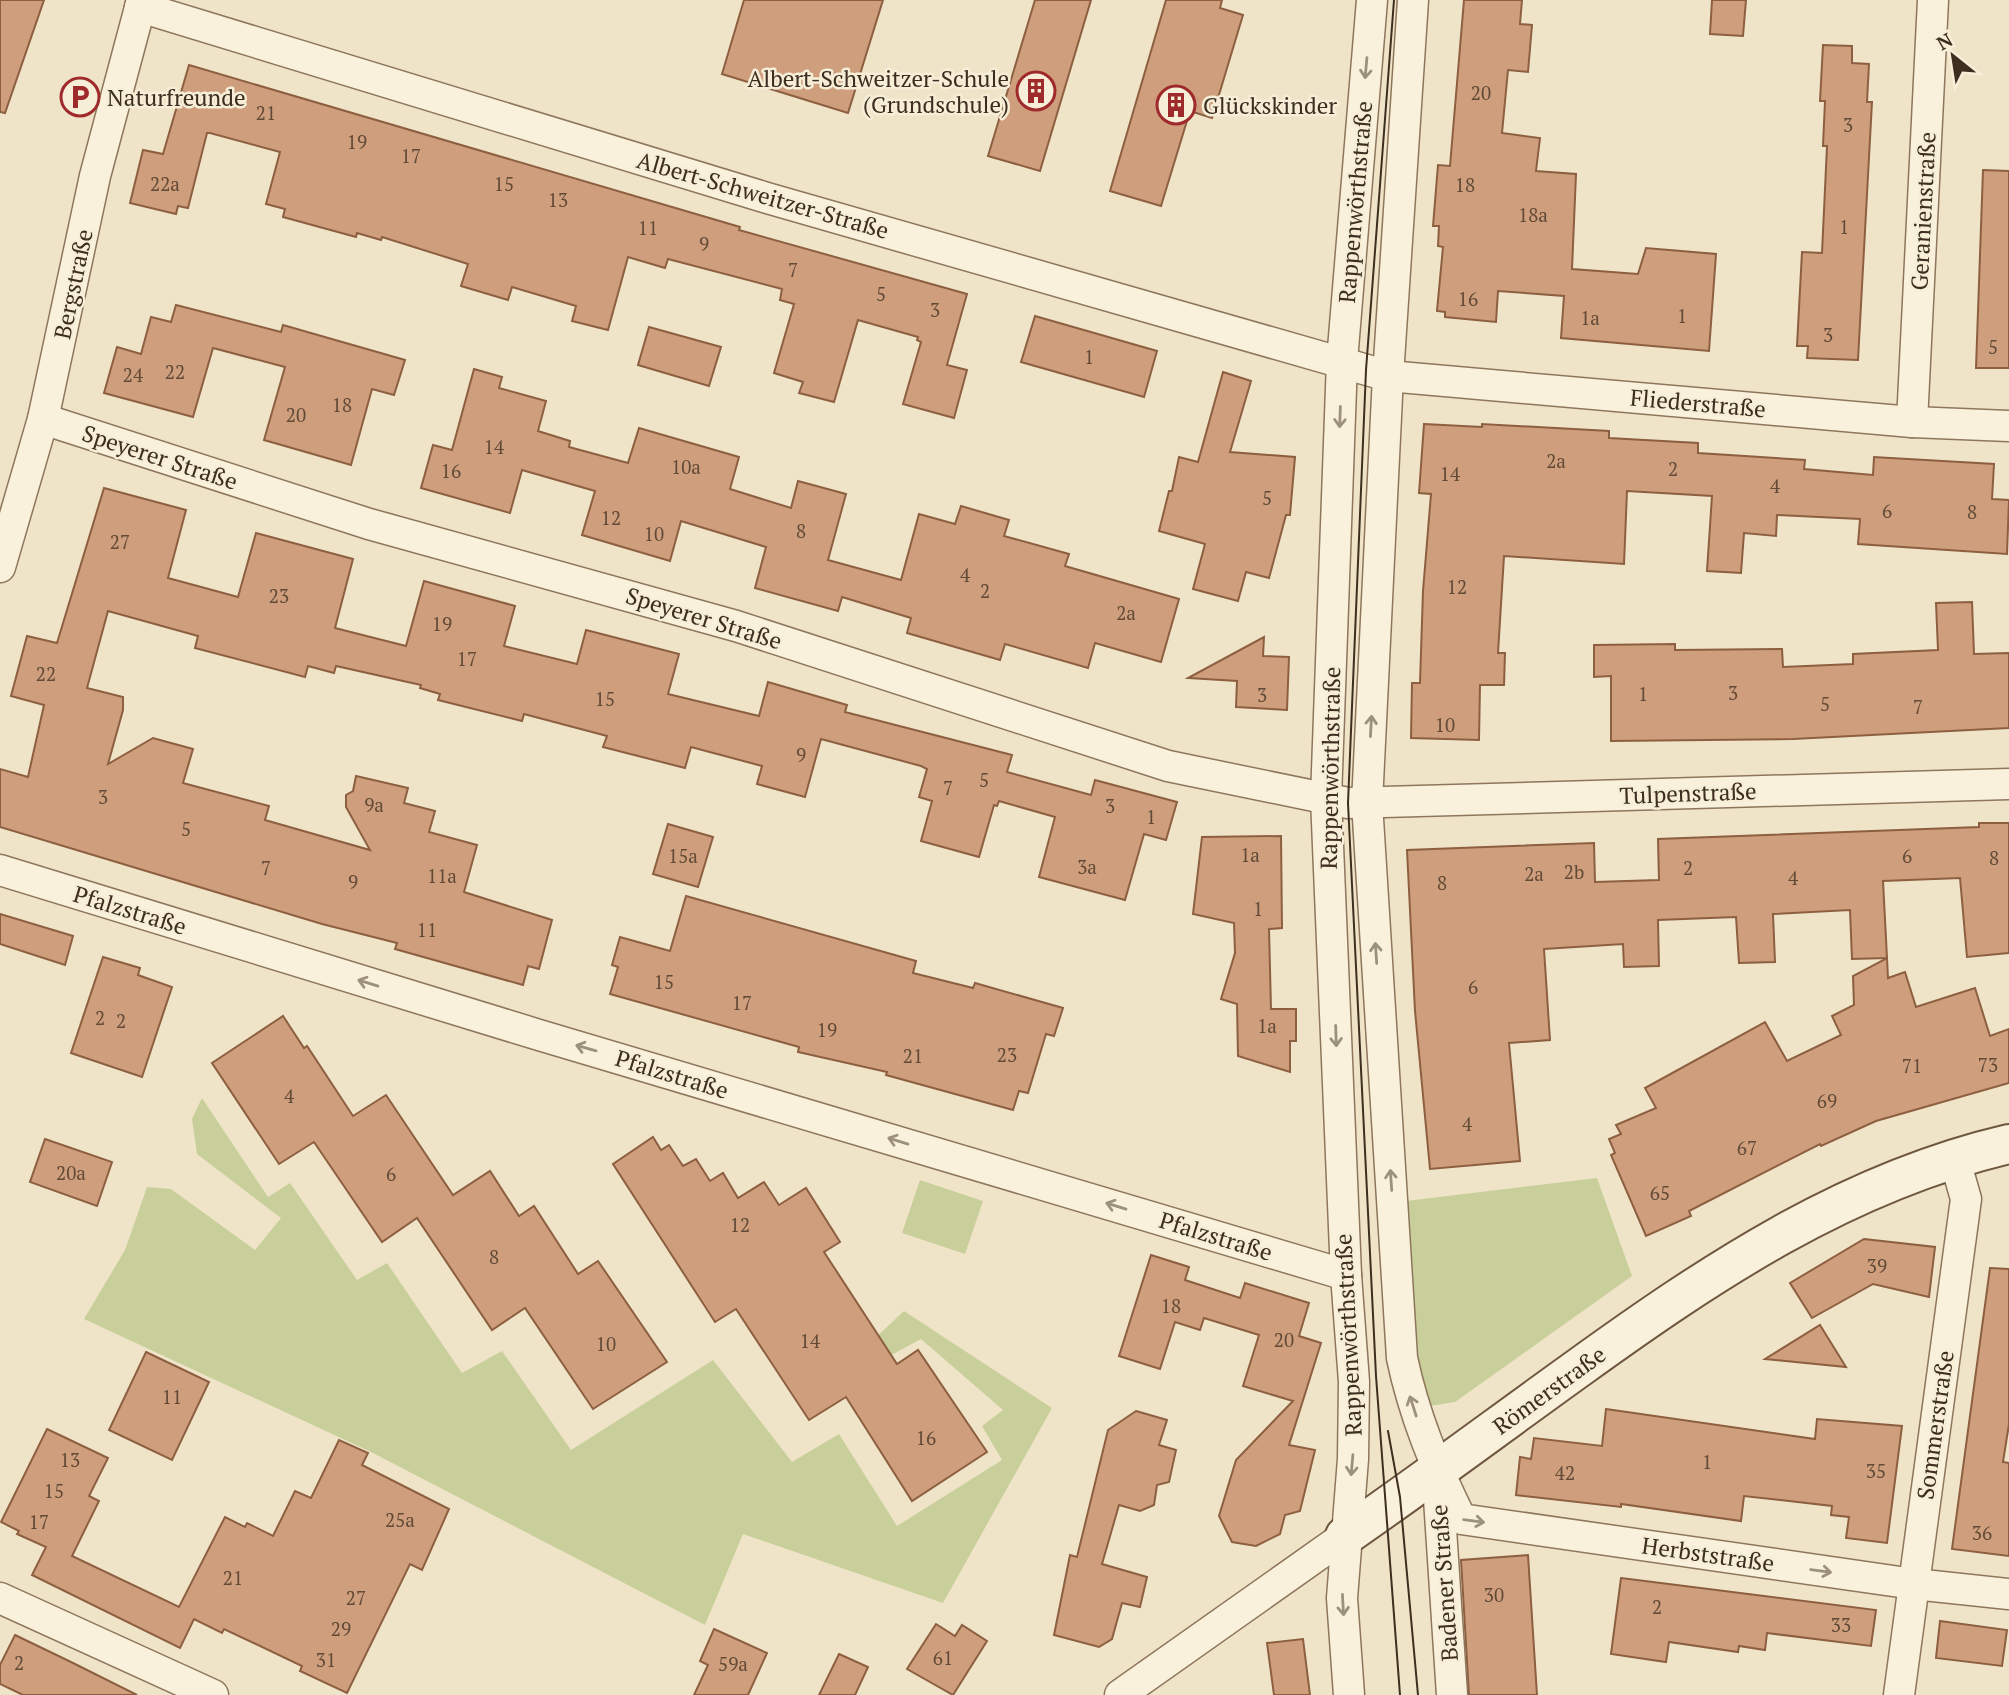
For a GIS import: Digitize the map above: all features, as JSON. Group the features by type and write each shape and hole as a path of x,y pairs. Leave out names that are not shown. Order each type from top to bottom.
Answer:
{"street":[{"name":"Rappenwörthstraße","path":"1349,1695 1342,1598 1353,1459 1354,1382 1346,1275 1326,798 1342,361 1372,0"},
{"name":"Rappenwörthstraße","path":"1413,0 1388,376 1367,803 1402,1358 1412,1403 1437,1470"},
{"name":"Geranienstraße","path":"1912,422 1933,0"},
{"name":"Albert-Schweitzer-Straße","path":"141,3 767,198 1388,376"},
{"name":"Bergstraße","path":"0,567 43,419 95,177 141,3"},
{"name":"Fliederstraße","path":"1388,376 1912,422 2009,426"},
{"name":"Speyerer Straße","path":"43,419 369,524 736,626 1168,766 1326,798 1367,803"},
{"name":"Tulpenstraße","path":"1367,803 2009,784"},
{"name":"Pfalzstraße","path":"0,870 526,1031 1346,1275"},
{"name":"Römerstraße","path":"1121,1695 1674,1299 1791,1227 1886,1182 1954,1157 2009,1144"},
{"name":"Sommerstraße","path":"1899,1695 1966,1199 1954,1157"},
{"name":"Herbststraße","path":"1437,1470 1461,1519 1914,1584 2009,1594"},
{"name":"Badener Straße","path":"1437,1470 1452,1695"},
{"path":"0,1598 213,1695"}],"green space":[{"path":"202,1098 268,1197 290,1183 357,1280 387,1263 462,1373 502,1351 571,1450 713,1360 792,1462 839,1434 897,1526 1002,1460 982,1426 1003,1410 921,1339 882,1360 871,1342 904,1311 1052,1408 943,1603 743,1534 705,1625 371,1452 84,1319 125,1250 147,1187 171,1189 255,1250 281,1218 197,1154 192,1119"},
{"path":"1597,1178 1632,1276 1455,1402 1430,1406 1418,1379 1406,1201"},
{"path":"920,1180 983,1201 965,1254 902,1233"}],"building":[{"path":"0,0 44,0 5,113 0,112"},
{"path":"744,0 883,0 848,113 722,74"},
{"name":"Albert-Schweitzer-Schule (Grundschule)","path":"1035,0 1091,0 1040,171 988,156"},
{"name":"Glückskinder","path":"1166,0 1222,0 1220,8 1243,15 1212,118 1190,111 1161,206 1110,191"},
{"path":"1464,0 1522,0 1520,24 1532,25 1528,72 1508,70 1502,133 1540,138 1536,171 1576,174 1572,269 1638,274 1646,248 1716,254 1709,351 1561,338 1564,296 1498,291 1496,322 1445,317 1445,312 1437,311 1443,247 1438,246 1439,226 1433,226 1438,165 1450,166"},
{"path":"1712,0 1746,0 1743,36 1710,34"},
{"path":"1823,45 1852,46 1852,63 1869,64 1867,102 1872,102 1858,360 1807,358 1808,346 1797,346 1802,252 1822,253 1827,146 1823,146 1825,101 1820,101"},
{"path":"189,65 740,227 739,230 967,294 947,365 967,370 954,418 903,404 921,342 917,340 918,337 858,320 834,402 799,393 803,382 774,373 794,304 780,300 782,289 668,259 665,268 628,257 608,330 572,321 576,306 512,287 508,300 461,286 468,264 382,237 381,240 357,233 356,237 283,217 285,209 266,204 280,152 210,133 207,133 188,208 178,206 176,214 130,203 143,150 163,154"},
{"path":"1983,170 2009,171 2009,368 1976,368"},
{"path":"176,305 281,332 283,325 405,360 394,395 372,389 351,465 264,440 285,367 213,348 193,417 104,393 117,347 141,354 151,317 171,322"},
{"path":"1035,316 1157,351 1144,397 1021,362"},
{"path":"649,327 721,347 709,386 638,365"},
{"path":"474,369 502,377 499,388 546,401 538,431 570,441 569,447 628,463 639,428 739,457 730,489 791,508 798,481 846,494 828,560 901,580 919,514 955,524 961,506 1009,520 1004,536 1069,554 1065,566 1179,599 1161,662 1095,643 1088,668 1005,644 1000,660 907,633 911,618 842,597 838,611 755,588 766,547 681,521 670,561 582,535 595,491 522,470 510,513 421,488 433,445 452,450"},
{"path":"1223,372 1251,381 1230,452 1295,457 1290,515 1286,515 1269,578 1246,572 1238,601 1193,589 1205,544 1159,531 1169,491 1172,491 1179,457 1198,462"},
{"path":"1424,424 1482,427 1482,424 1609,431 1609,438 1698,443 1698,453 1805,460 1804,469 1873,475 1874,457 1994,464 1992,499 2009,500 2007,554 1858,544 1860,519 1777,515 1776,536 1744,533 1741,573 1707,571 1712,496 1627,491 1624,564 1504,556 1498,653 1505,653 1504,685 1480,685 1479,740 1411,738 1412,683 1420,683 1423,591 1431,494 1419,493"},
{"path":"104,488 186,510 168,578 238,597 256,533 353,559 335,628 406,646 424,581 515,606 504,646 577,664 586,630 679,654 668,694 759,716 768,682 847,705 845,712 1012,755 1007,772 1091,795 1095,780 1177,802 1166,840 1144,834 1125,900 1039,877 1055,817 999,801 997,806 994,805 979,857 921,841 932,801 919,797 927,769 921,766 821,739 805,797 757,784 762,766 691,747 685,768 603,747 607,736 524,714 522,721 438,700 440,694 420,688 421,685 336,666 334,673 308,666 305,677 195,648 198,636 108,611 87,688 123,697 123,710 108,764 153,738 193,749 183,783 269,806 265,820 370,850 346,807 346,795 353,791 356,776 408,788 404,803 435,811 429,832 477,845 464,892 552,920 539,969 528,966 523,985 395,949 397,943 322,924 0,827 0,769 28,777 44,705 11,696 27,636 57,643"},
{"path":"1972,602 1974,654 2009,653 2009,728 1793,739 1611,741 1611,676 1594,677 1594,645 1675,644 1675,650 1782,649 1783,667 1853,664 1853,654 1938,650 1936,603"},
{"path":"1264,637 1263,656 1289,657 1287,710 1236,707 1237,681 1188,678"},
{"path":"1979,823 2009,823 2009,953 1967,957 1960,878 1883,881 1887,958 1852,959 1850,910 1773,914 1775,962 1739,963 1736,917 1658,920 1659,966 1624,967 1623,944 1544,949 1550,1040 1509,1043 1520,1161 1430,1169 1415,1011 1407,850 1594,843 1595,882 1659,880 1658,839 1979,827"},
{"path":"668,824 713,837 698,887 653,874"},
{"path":"1281,836 1282,928 1269,929 1271,1009 1296,1009 1296,1041 1290,1041 1290,1072 1238,1056 1237,1004 1221,999 1235,953 1234,923 1193,914 1202,837"},
{"path":"686,896 916,961 913,973 973,988 975,983 1063,1008 1054,1036 1046,1034 1028,1093 1019,1091 1013,1110 886,1075 887,1072 798,1052 799,1047 610,994 618,967 612,965 620,937 670,951"},
{"path":"0,914 73,936 65,965 0,944"},
{"path":"103,957 140,968 138,975 172,987 142,1077 71,1053"},
{"path":"1887,958 1888,978 1905,972 1916,1007 1975,988 1990,1036 2009,1029 2009,1083 1876,1121 1821,1146 1820,1144 1689,1211 1691,1216 1646,1236 1611,1155 1615,1153 1609,1139 1621,1134 1616,1125 1656,1108 1645,1088 1765,1022 1787,1061 1841,1035 1832,1016 1854,1005 1853,976"},
{"path":"283,1016 304,1048 307,1046 353,1116 386,1095 453,1195 490,1171 519,1216 534,1206 578,1274 598,1261 667,1362 593,1409 525,1308 492,1330 417,1218 382,1242 314,1142 279,1164 212,1063"},
{"path":"653,1137 661,1150 669,1145 683,1166 696,1159 710,1181 723,1173 738,1198 764,1182 779,1205 806,1188 840,1242 824,1252 897,1364 918,1350 987,1452 912,1501 846,1397 809,1420 736,1309 715,1322 613,1164"},
{"path":"45,1139 112,1162 97,1206 30,1182"},
{"path":"1864,1239 1935,1247 1929,1297 1873,1284 1812,1318 1790,1283"},
{"path":"1151,1255 1189,1267 1185,1280 1240,1298 1245,1283 1309,1303 1299,1336 1321,1343 1289,1445 1315,1450 1300,1511 1285,1515 1280,1534 1256,1546 1232,1542 1219,1516 1236,1460 1293,1401 1243,1386 1259,1335 1204,1318 1200,1330 1175,1322 1160,1369 1119,1356"},
{"path":"1990,1268 2009,1269 2009,1424 2003,1462 2009,1463 2009,1556 1952,1549"},
{"path":"1820,1325 1846,1367 1765,1359"},
{"path":"146,1352 209,1382 172,1460 109,1430"},
{"path":"1606,1409 1815,1439 1817,1419 1902,1426 1887,1543 1846,1538 1849,1517 1831,1515 1832,1506 1744,1496 1741,1521 1621,1504 1621,1507 1516,1495 1520,1457 1531,1459 1534,1438 1602,1446"},
{"path":"1136,1411 1167,1420 1159,1445 1176,1450 1169,1482 1157,1485 1154,1505 1140,1511 1119,1505 1102,1564 1147,1577 1140,1607 1122,1603 1112,1639 1099,1647 1054,1635 1070,1555 1077,1557 1108,1430"},
{"path":"47,1429 108,1458 89,1496 99,1501 72,1556 179,1607 225,1517 245,1527 247,1523 273,1536 295,1491 311,1498 339,1440 368,1453 362,1465 449,1509 422,1570 410,1564 347,1693 300,1671 302,1666 224,1629 222,1633 194,1619 180,1648 32,1575 46,1547 17,1534 19,1531 1,1522"},
{"path":"1528,1555 1537,1695 1469,1695 1461,1560"},
{"path":"1621,1578 1876,1610 1871,1646 1767,1633 1765,1650 1739,1646 1738,1652 1669,1642 1666,1662 1611,1654"},
{"path":"1940,1621 2007,1630 2002,1666 1936,1658"},
{"path":"936,1624 955,1636 962,1625 987,1641 953,1695 907,1669"},
{"path":"714,1629 767,1653 748,1695 694,1695 708,1665 700,1661"},
{"path":"15,1635 137,1695 23,1695 0,1684 0,1665"},
{"path":"1303,1639 1310,1695 1274,1695 1267,1643"},
{"path":"839,1654 868,1667 855,1695 819,1695"}],"tram line":[{"path":"1394,0 1366,370 1348,803 1376,1376 1400,1695"},
{"path":"1388,1431 1400,1497 1418,1695"}],"place":[{"name":"Albert-Schweitzer-Schule (Grundschule)","path":"1036,91"},
{"name":"Naturfreunde","path":"80,97"},
{"name":"Glückskinder","path":"1176,105"}]}
